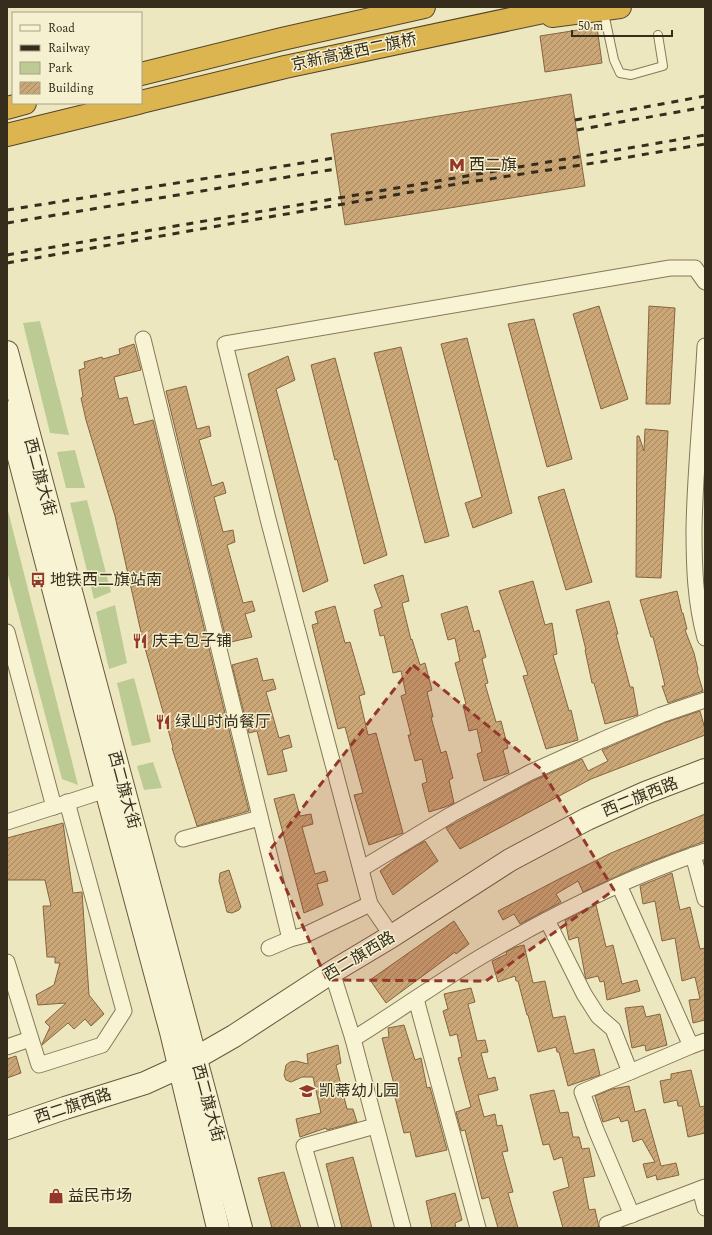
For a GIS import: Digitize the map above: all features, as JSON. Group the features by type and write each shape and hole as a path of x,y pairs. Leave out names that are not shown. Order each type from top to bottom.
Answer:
{"highway":[{"name":"京新高速西二旗桥","path":"142,74 282,39 424,7"},
{"name":"京新高速西二旗桥","path":"142,102 285,67 568,7"},
{"path":"461,29 612,10"},
{"path":"7,108 21,104"},
{"path":"7,135 134,104"}],"main road":[{"name":"西二旗大街","path":"7,352 188,1063 241,1228"},
{"name":"西二旗大街","path":"7,412 169,1025 188,1063 218,1228"},
{"name":"西二旗西路","path":"7,1128 145,1082 188,1063 234,1036 332,972 392,936 510,860 587,819 645,793 705,770"}],"street":[{"path":"392,936 370,904 266,512 225,344 670,268 695,268 705,282"},
{"path":"143,339 290,939"},
{"path":"705,346 695,497 694,570 705,638"},
{"path":"7,632 13,673 61,804 124,1011 102,1046 39,1065 7,962"},
{"path":"361,869 452,814 529,773 661,715 705,700"},
{"path":"7,822 106,790"},
{"path":"183,839 260,818"},
{"path":"353,1039 488,953 547,920 636,876 699,853 705,899"},
{"path":"619,885 698,1043 582,1092 596,1130 632,1215"},
{"path":"269,948 290,939 305,935 370,904"},
{"path":"547,920 584,994 598,1016 613,1030 630,1072"},
{"path":"332,972 353,1039 403,1228"},
{"path":"416,999 478,1228"},
{"path":"7,1047 30,1039"},
{"path":"327,1228 304,1146 375,1126"},
{"path":"607,1224 703,1188 705,1208"}],"lane":[{"path":"612,10 614,60 620,73 631,75 663,66 658,35"}],"highlighted area":[{"path":"413,665 541,769 614,890 486,981 327,980 269,851"}],"green space":[{"path":"40,321 69,435 50,433 23,323"},
{"path":"75,450 85,488 66,488 57,452"},
{"path":"87,500 111,592 94,599 70,503"},
{"path":"7,507 78,785 62,779 7,571"},
{"path":"115,605 127,663 109,669 96,612"},
{"path":"134,678 151,742 132,746 117,683"},
{"path":"153,762 162,788 144,790 137,766"}],"building":[{"path":"597,27 602,63 545,72 540,36"},
{"path":"571,94 585,186 345,225 331,134"},
{"path":"599,306 628,399 601,409 573,314"},
{"path":"649,306 675,308 670,404 646,404"},
{"path":"534,319 572,459 547,467 508,324"},
{"path":"467,338 512,513 473,528 465,503 482,497 441,344"},
{"path":"134,344 141,370 114,377 119,399 127,397 134,425 153,420 249,811 197,826 172,748 173,747 143,641 115,516 86,420 81,398 83,397 79,370 85,368 84,362 120,354 119,349"},
{"path":"401,347 449,536 425,543 374,353"},
{"path":"288,356 295,380 276,389 328,581 303,592 248,374"},
{"path":"335,358 387,555 364,564 337,459 335,460 311,365"},
{"path":"186,386 197,429 209,426 211,436 199,440 212,486 223,482 226,493 214,497 223,532 233,530 235,542 227,545 243,603 252,601 255,611 245,614 252,637 227,643 166,391"},
{"path":"645,429 668,431 661,578 636,577 637,436 639,436 644,451"},
{"path":"564,489 592,582 566,590 538,497"},
{"path":"403,575 409,601 402,603 411,640 412,639 420,665 425,663 432,690 427,692 433,717 431,717 441,753 446,751 453,778 449,780 454,803 429,812 422,784 427,782 422,759 415,761 408,735 411,735 401,696 406,694 401,671 393,673 384,635 380,636 374,610 382,607 374,585"},
{"path":"533,581 545,625 552,623 557,654 553,655 569,711 571,710 578,740 546,749 523,676 528,675 499,591"},
{"path":"677,591 687,629 685,630 694,653 697,671 703,691 668,703 662,686 665,686 653,637 651,637 640,600"},
{"path":"609,601 630,687 633,687 638,715 605,724 594,683 592,683 586,650 576,610"},
{"path":"335,606 345,643 350,642 365,694 359,696 368,735 376,733 403,833 369,845 354,795 363,793 345,727 338,729 312,625 318,623 315,612"},
{"path":"467,606 474,632 479,630 486,657 482,659 488,683 485,684 496,722 501,721 508,748 503,750 509,773 484,781 477,754 482,752 477,729 469,731 463,705 466,704 455,663 460,661 455,638 448,640 441,614"},
{"path":"257,658 263,681 273,679 276,689 266,692 279,738 289,735 292,747 282,750 287,771 268,775 257,731 249,733 232,665"},
{"path":"700,711 705,729 705,735 591,779 460,849 446,828 533,781 582,759 588,771 608,761 602,750 664,723"},
{"path":"294,794 300,816 311,814 313,824 302,827 315,874 325,871 328,881 317,884 323,905 304,913 274,799"},
{"path":"705,814 705,841 637,867 583,892 578,881 556,894 561,902 520,924 514,914 503,920 498,911 611,853"},
{"path":"63,823 73,893 82,892 89,995 104,1014 91,1026 85,1019 74,1029 68,1023 42,1045 50,1027 45,1022 66,1003 38,1005 36,995 54,985 60,963 55,963 55,957 47,957 43,906 51,906 45,880 7,880 7,838"},
{"path":"425,841 438,861 393,895 380,871 401,855"},
{"path":"229,870 241,907 239,910 232,913 227,912 219,881 220,873"},
{"path":"672,873 680,910 690,907 700,949 705,948 705,1020 693,1023 689,1000 700,999 695,977 682,981 675,938 662,941 655,901 643,904 640,886"},
{"path":"596,905 606,947 613,945 622,984 637,980 640,991 607,1000 604,981 600,982 598,976 586,979 578,937 569,940 565,920"},
{"path":"454,921 469,944 456,954 455,952 386,1003 370,980"},
{"path":"524,945 533,983 545,981 553,1018 565,1016 574,1054 594,1049 600,1075 568,1086 559,1052 557,1052 556,1047 538,1052 518,981 516,981 515,976 498,982 492,961 507,954 506,952 516,947"},
{"path":"471,988 475,1002 468,1004 477,1041 485,1040 488,1052 481,1053 488,1079 495,1077 498,1090 478,1095 484,1117 495,1114 497,1126 502,1125 508,1151 502,1152 513,1192 508,1193 518,1228 498,1228 489,1197 482,1199 465,1130 461,1131 456,1112 471,1107 458,1058 462,1057 457,1034 450,1036 443,1011 448,1009 444,994"},
{"path":"643,1006 646,1017 660,1014 667,1045 646,1051 645,1045 632,1048 625,1008"},
{"path":"404,1025 415,1060 421,1058 427,1088 430,1087 447,1150 416,1157 410,1132 404,1133 395,1097 397,1096 382,1038 389,1037 388,1028"},
{"path":"338,1045 341,1063 336,1065 347,1109 353,1109 357,1122 327,1130 326,1128 300,1137 296,1119 321,1113 313,1077 302,1077 291,1082 286,1080 284,1075 286,1065 290,1062 296,1061 308,1064 307,1054"},
{"path":"16,1056 21,1073 7,1078 7,1059"},
{"path":"691,1070 700,1107 705,1106 705,1133 688,1137 682,1106 678,1106 677,1100 664,1103 660,1081 671,1079 671,1074"},
{"path":"629,1086 635,1112 645,1109 661,1166 676,1163 679,1175 657,1180 656,1175 647,1178 643,1164 655,1162 642,1139 633,1142 628,1120 621,1122 619,1117 603,1122 595,1096 612,1089"},
{"path":"554,1090 560,1113 568,1112 573,1137 579,1137 582,1149 589,1148 595,1176 583,1178 589,1210 595,1209 599,1228 563,1228 553,1192 569,1187 562,1157 554,1160 549,1144 543,1145 530,1095"},
{"path":"353,1157 372,1228 342,1228 326,1164"},
{"path":"284,1172 301,1228 272,1228 258,1178"},
{"path":"455,1193 462,1220 455,1223 456,1228 432,1228 426,1201"}],"railway":[{"path":"575,120 705,96"},
{"path":"577,130 705,107"},
{"path":"7,255 705,135"},
{"path":"7,263 463,183 705,144"},
{"path":"7,210 334,158"},
{"path":"7,223 336,169"}],"place":[{"name":"西二旗","path":"457,165"},
{"name":"地铁西二旗站南","path":"38,580"},
{"name":"庆丰包子铺","path":"140,641"},
{"name":"绿山时尚餐厅","path":"163,722"},
{"name":"凯蒂幼儿园","path":"307,1091"},
{"name":"益民市场","path":"56,1196"}]}
